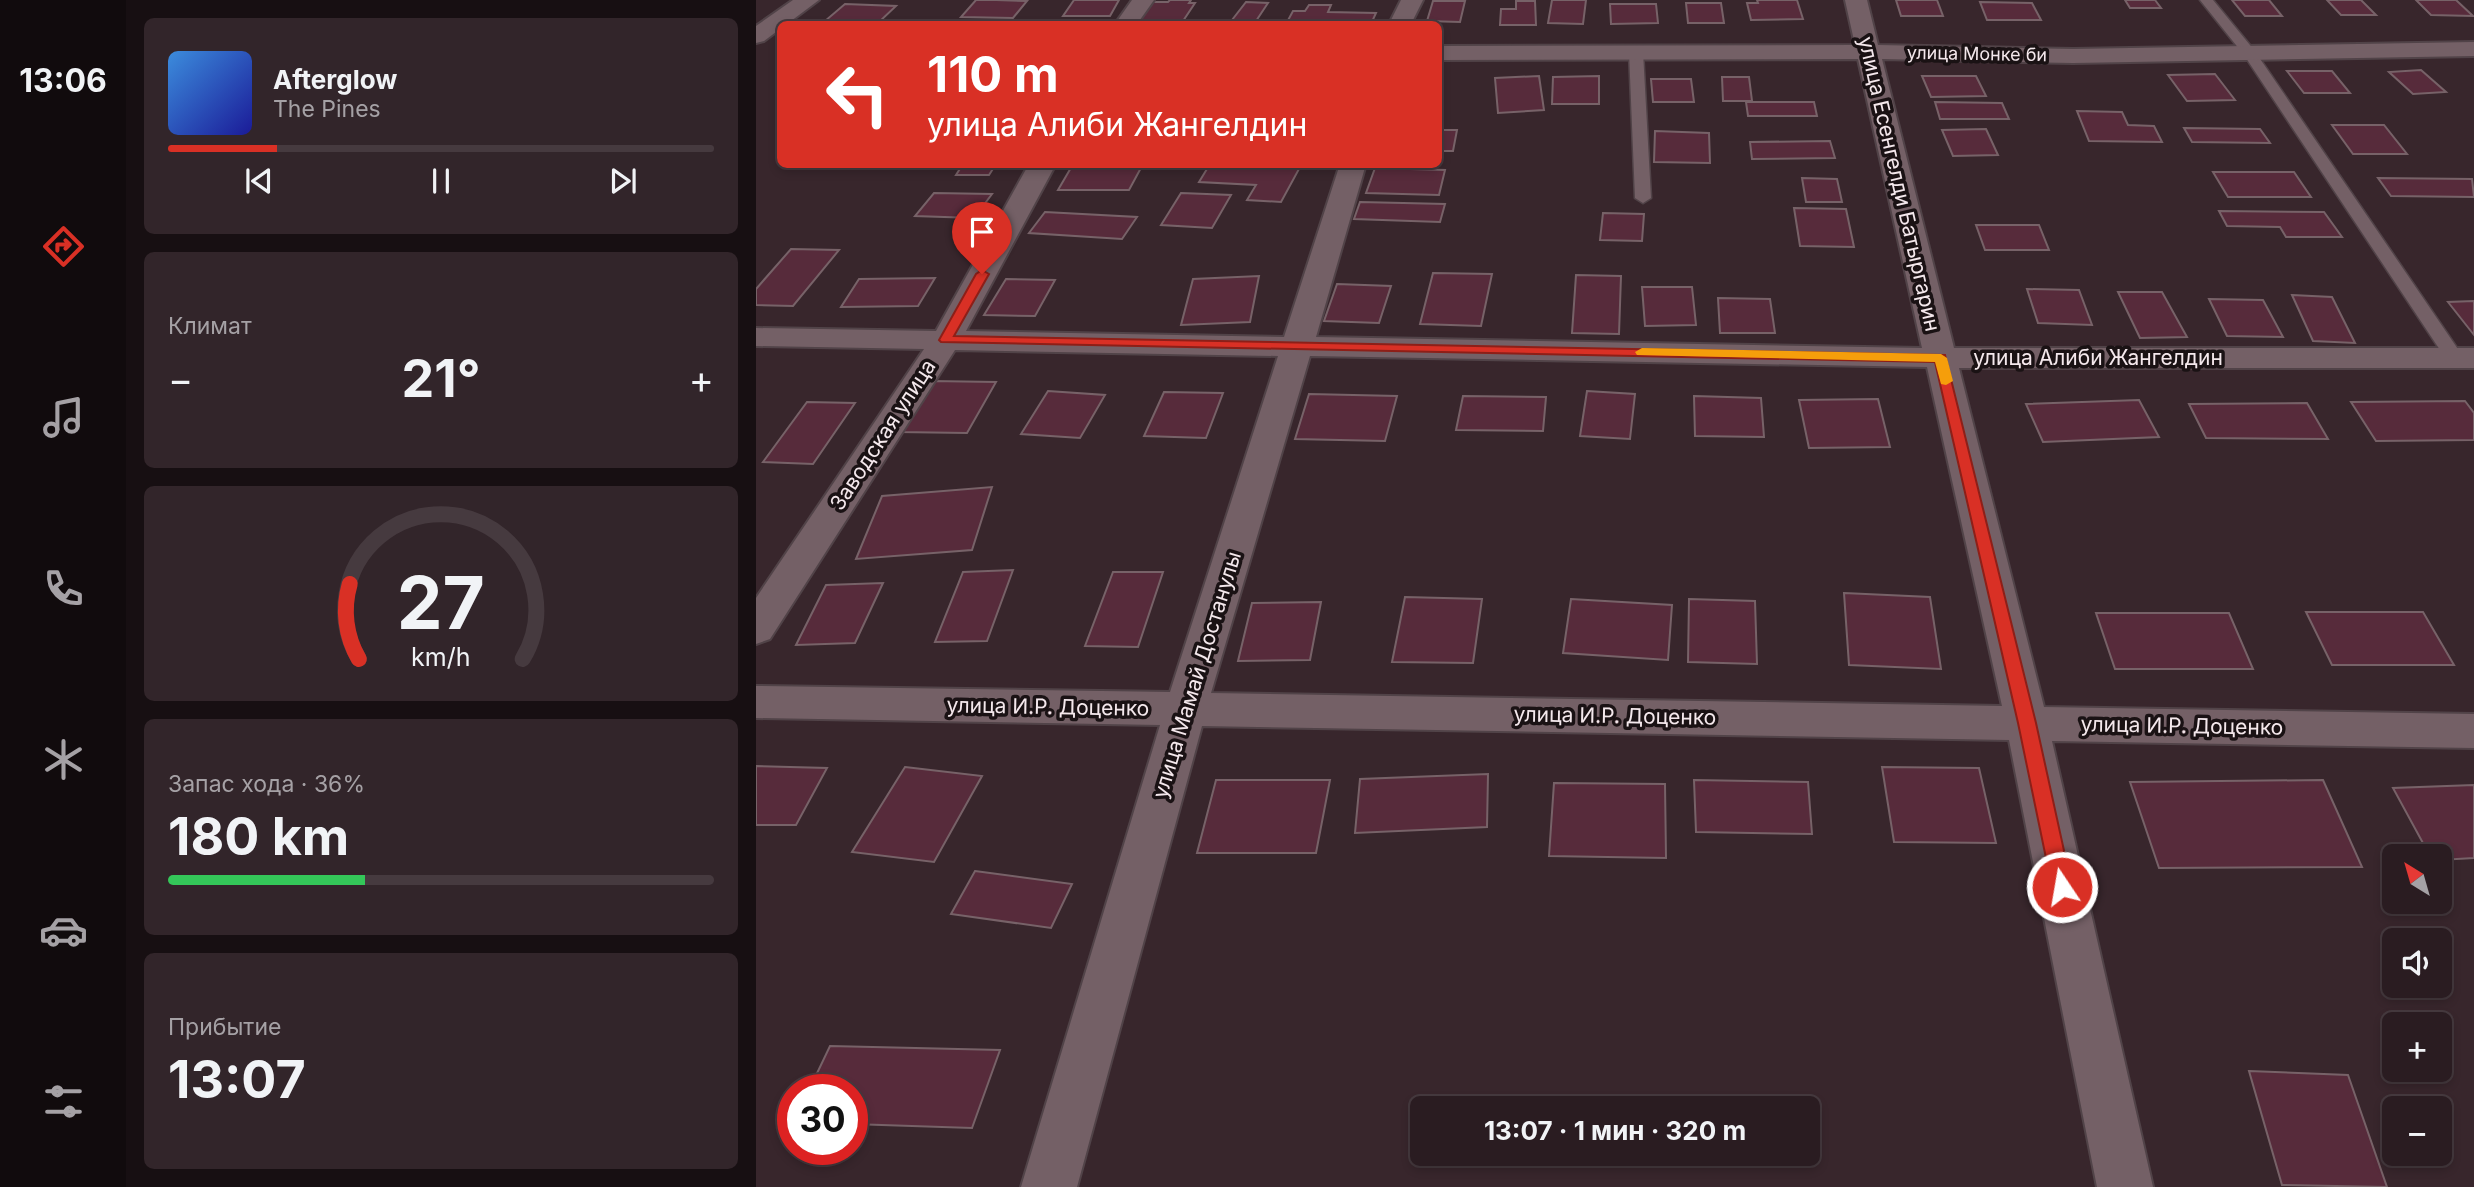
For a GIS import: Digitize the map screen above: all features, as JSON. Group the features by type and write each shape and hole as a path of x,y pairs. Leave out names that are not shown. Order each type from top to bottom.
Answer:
{"street":[{"path":"787,21 808,0"},
{"path":"1128,21 1143,0"},
{"path":"1402,21 1412,0"},
{"name":"улица Есенгелди Батыргарин","path":"1856,0 2027,723 2125,1187"},
{"path":"760,48 777,31"},
{"name":"улица Монке би","path":"1442,53 1868,52 2073,56 2474,49"},
{"name":"Заводская улица","path":"756,629 946,340 1041,168"},
{"name":"улица Мамай Достанулы","path":"1049,1187 1186,709 1352,168"},
{"name":"улица Алиби Жангелдин","path":"756,337 1941,358 2465,358"},
{"name":"улица И.Р. Доценко","path":"756,702 2474,731"}],"lane":[{"path":"2206,0 2249,53 2465,358"},
{"path":"1636,52 1643,198"}],"building":[{"path":"976,0 1027,1 1013,18 961,17"},
{"path":"1074,0 1119,0 1110,16 1063,16"},
{"path":"1191,0 1189,3 1195,3 1183,21 1139,20 1151,2"},
{"path":"1552,0 1586,0 1583,24 1548,23"},
{"path":"1757,0 1797,0 1803,19 1751,20 1747,3 1758,3"},
{"path":"1896,0 1937,0 1943,16 1901,16"},
{"path":"2125,0 2155,0 2161,8 2130,8"},
{"path":"2232,0 2269,0 2282,16 2245,16"},
{"path":"2327,0 2361,0 2376,15 2341,15"},
{"path":"2416,0 2456,0 2473,16 2431,15"},
{"path":"1433,1 1465,1 1460,22 1427,21"},
{"path":"1516,1 1535,1 1536,25 1500,25 1501,9 1516,9"},
{"path":"1246,2 1268,3 1256,21 1232,20"},
{"path":"1980,2 2032,3 2041,20 1987,20"},
{"path":"1686,3 1721,3 1724,23 1688,23"},
{"path":"845,4 896,6 880,21 825,21"},
{"path":"1610,4 1656,4 1658,23 1611,24"},
{"path":"1309,5 1331,5 1328,12 1376,13 1372,21 1288,21 1293,11 1305,11"},
{"path":"2421,70 2446,92 2413,94 2389,72"},
{"path":"2287,71 2332,71 2350,93 2304,93"},
{"path":"2215,74 2235,100 2187,101 2168,75"},
{"path":"1539,76 1544,110 1498,113 1495,78"},
{"path":"1599,76 1599,104 1552,104 1553,77"},
{"path":"1922,76 1976,76 1986,96 1931,97"},
{"path":"1722,77 1749,77 1752,101 1723,101"},
{"path":"1651,79 1691,79 1694,102 1653,102"},
{"path":"1746,102 1814,102 1817,116 1748,116"},
{"path":"1935,102 2002,103 2009,119 1940,119"},
{"path":"2077,111 2122,112 2128,125 2154,126 2162,142 2089,141"},
{"path":"2332,125 2384,125 2407,154 2353,154"},
{"path":"2184,128 2260,129 2270,143 2192,142"},
{"path":"1986,129 1998,155 1953,156 1942,130"},
{"path":"1442,130 1457,130 1453,151 1442,151"},
{"path":"1655,131 1709,133 1710,163 1654,162"},
{"path":"1830,141 1835,158 1752,159 1750,142"},
{"path":"960,168 993,168 989,175 956,175"},
{"path":"1071,168 1141,168 1129,190 1058,190"},
{"path":"1208,168 1299,169 1281,202 1247,200 1256,185 1199,182"},
{"path":"1375,168 1445,170 1439,195 1366,193"},
{"path":"2213,172 2294,172 2311,197 2228,197"},
{"path":"1802,178 1837,179 1842,202 1806,202"},
{"path":"2378,178 2472,179 2474,197 2391,196"},
{"path":"934,193 992,194 974,218 915,216"},
{"path":"1181,193 1231,195 1212,228 1161,225"},
{"path":"1360,202 1445,204 1440,222 1354,219"},
{"path":"1794,208 1846,209 1854,247 1800,246"},
{"path":"2219,211 2324,212 2342,237 2286,237 2280,227 2227,226"},
{"path":"1045,212 1137,217 1122,239 1029,233"},
{"path":"1603,213 1644,214 1642,241 1600,240"},
{"path":"1976,225 2039,225 2049,250 1985,250"},
{"path":"791,249 839,250 793,306 756,305 756,289"},
{"path":"1433,273 1492,274 1481,326 1420,324"},
{"path":"1576,275 1621,276 1619,334 1572,333"},
{"path":"1259,276 1250,322 1181,325 1193,279"},
{"path":"935,278 918,306 841,307 859,279"},
{"path":"1006,279 1055,280 1035,316 984,315"},
{"path":"1337,284 1391,286 1379,323 1324,321"},
{"path":"1642,287 1692,287 1696,325 1645,326"},
{"path":"2027,289 2079,290 2092,325 2038,323"},
{"path":"2118,292 2162,292 2187,337 2140,338"},
{"path":"2292,295 2332,297 2355,343 2313,341"},
{"path":"1718,298 1770,299 1775,333 1720,333"},
{"path":"2209,299 2263,300 2283,337 2227,336"},
{"path":"2474,301 2474,335 2448,302"},
{"path":"931,381 996,382 967,433 899,432"},
{"path":"1048,391 1105,395 1080,438 1021,434"},
{"path":"1587,391 1635,394 1630,439 1580,436"},
{"path":"1164,392 1223,393 1206,438 1144,436"},
{"path":"1309,394 1397,396 1385,441 1295,439"},
{"path":"1463,396 1546,397 1543,431 1456,430"},
{"path":"1694,396 1761,398 1764,437 1695,436"},
{"path":"1878,399 1890,447 1809,448 1799,400"},
{"path":"2139,400 2159,437 2043,442 2026,404"},
{"path":"2465,401 2474,413 2474,440 2376,441 2351,402"},
{"path":"807,402 855,403 813,464 763,462"},
{"path":"2307,403 2328,439 2206,438 2189,404"},
{"path":"992,487 972,550 856,559 882,496"},
{"path":"1013,570 987,641 935,642 963,572"},
{"path":"1113,572 1163,572 1138,647 1085,646"},
{"path":"883,583 855,643 796,645 826,585"},
{"path":"1844,593 1930,597 1941,669 1849,665"},
{"path":"1405,597 1482,599 1473,663 1392,662"},
{"path":"1571,599 1672,605 1668,660 1563,653"},
{"path":"1689,599 1755,601 1757,664 1688,662"},
{"path":"1321,602 1310,660 1238,661 1252,603"},
{"path":"2306,612 2423,612 2454,665 2332,665"},
{"path":"2096,613 2229,613 2253,669 2115,669"},
{"path":"756,766 827,768 796,825 756,825"},
{"path":"905,767 982,776 934,862 852,852"},
{"path":"1882,767 1979,768 1996,843 1894,842"},
{"path":"1488,774 1487,827 1355,833 1360,779"},
{"path":"1216,780 1330,780 1316,853 1197,853"},
{"path":"1694,780 1808,782 1812,834 1696,832"},
{"path":"2323,780 2362,867 2159,868 2130,782"},
{"path":"1554,783 1665,784 1666,858 1549,856"},
{"path":"2474,785 2474,858 2452,859 2452,844 2423,844 2393,788"},
{"path":"975,871 1072,884 1051,928 951,914"},
{"path":"830,1046 1000,1050 972,1128 868,1125 868,1074 817,1074"},
{"path":"2249,1071 2348,1075 2387,1187 2282,1185"}],"slow traffic":[{"path":"1642,352 1941,358 1946,381"}],"route":[{"path":"982,274 946,340 1941,358 2027,723 2062,887"}]}
